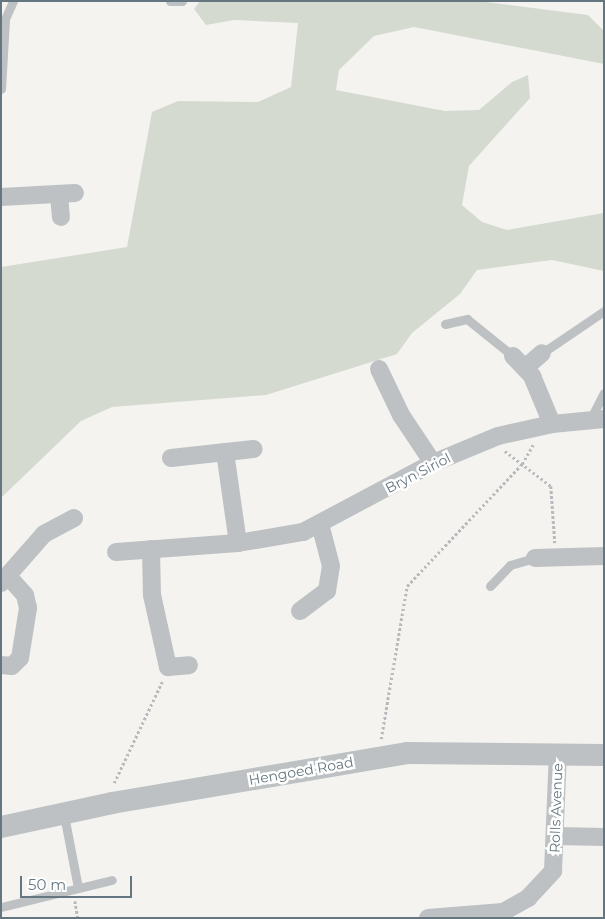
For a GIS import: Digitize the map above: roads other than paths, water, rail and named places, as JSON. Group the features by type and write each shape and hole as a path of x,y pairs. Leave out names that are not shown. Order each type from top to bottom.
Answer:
{"street":[{"path":"1,197 67,194 61,217"},
{"path":"542,353 519,362 552,424"},
{"path":"380,369 401,415 433,463"},
{"name":"Bryn Siriol","path":"116,552 238,544 303,532 433,463 490,440 552,424 597,420"},
{"path":"171,458 254,449"},
{"path":"225,452 238,544"},
{"path":"1,665 12,666 20,658 28,608 25,595 4,580 44,534 74,518"},
{"path":"300,611 326,591 331,566 320,524"},
{"path":"151,549 152,595 168,667 189,665"},
{"path":"535,558 604,556"},
{"name":"Hengoed Road","path":"1,827 104,805 407,753 604,755"},
{"name":"Rolls Avenue","path":"428,918 503,915 528,898 553,871 556,836 558,754"},
{"path":"556,836 604,837"}],"lane":[{"path":"1,89 5,19 13,1"},
{"path":"170,1 182,1"},
{"path":"542,353 604,311"},
{"path":"445,324 467,318 519,362"},
{"path":"597,420 604,393"},
{"path":"490,586 510,565 535,558"},
{"path":"64,814 76,889"},
{"path":"1,907 112,880"}]}
